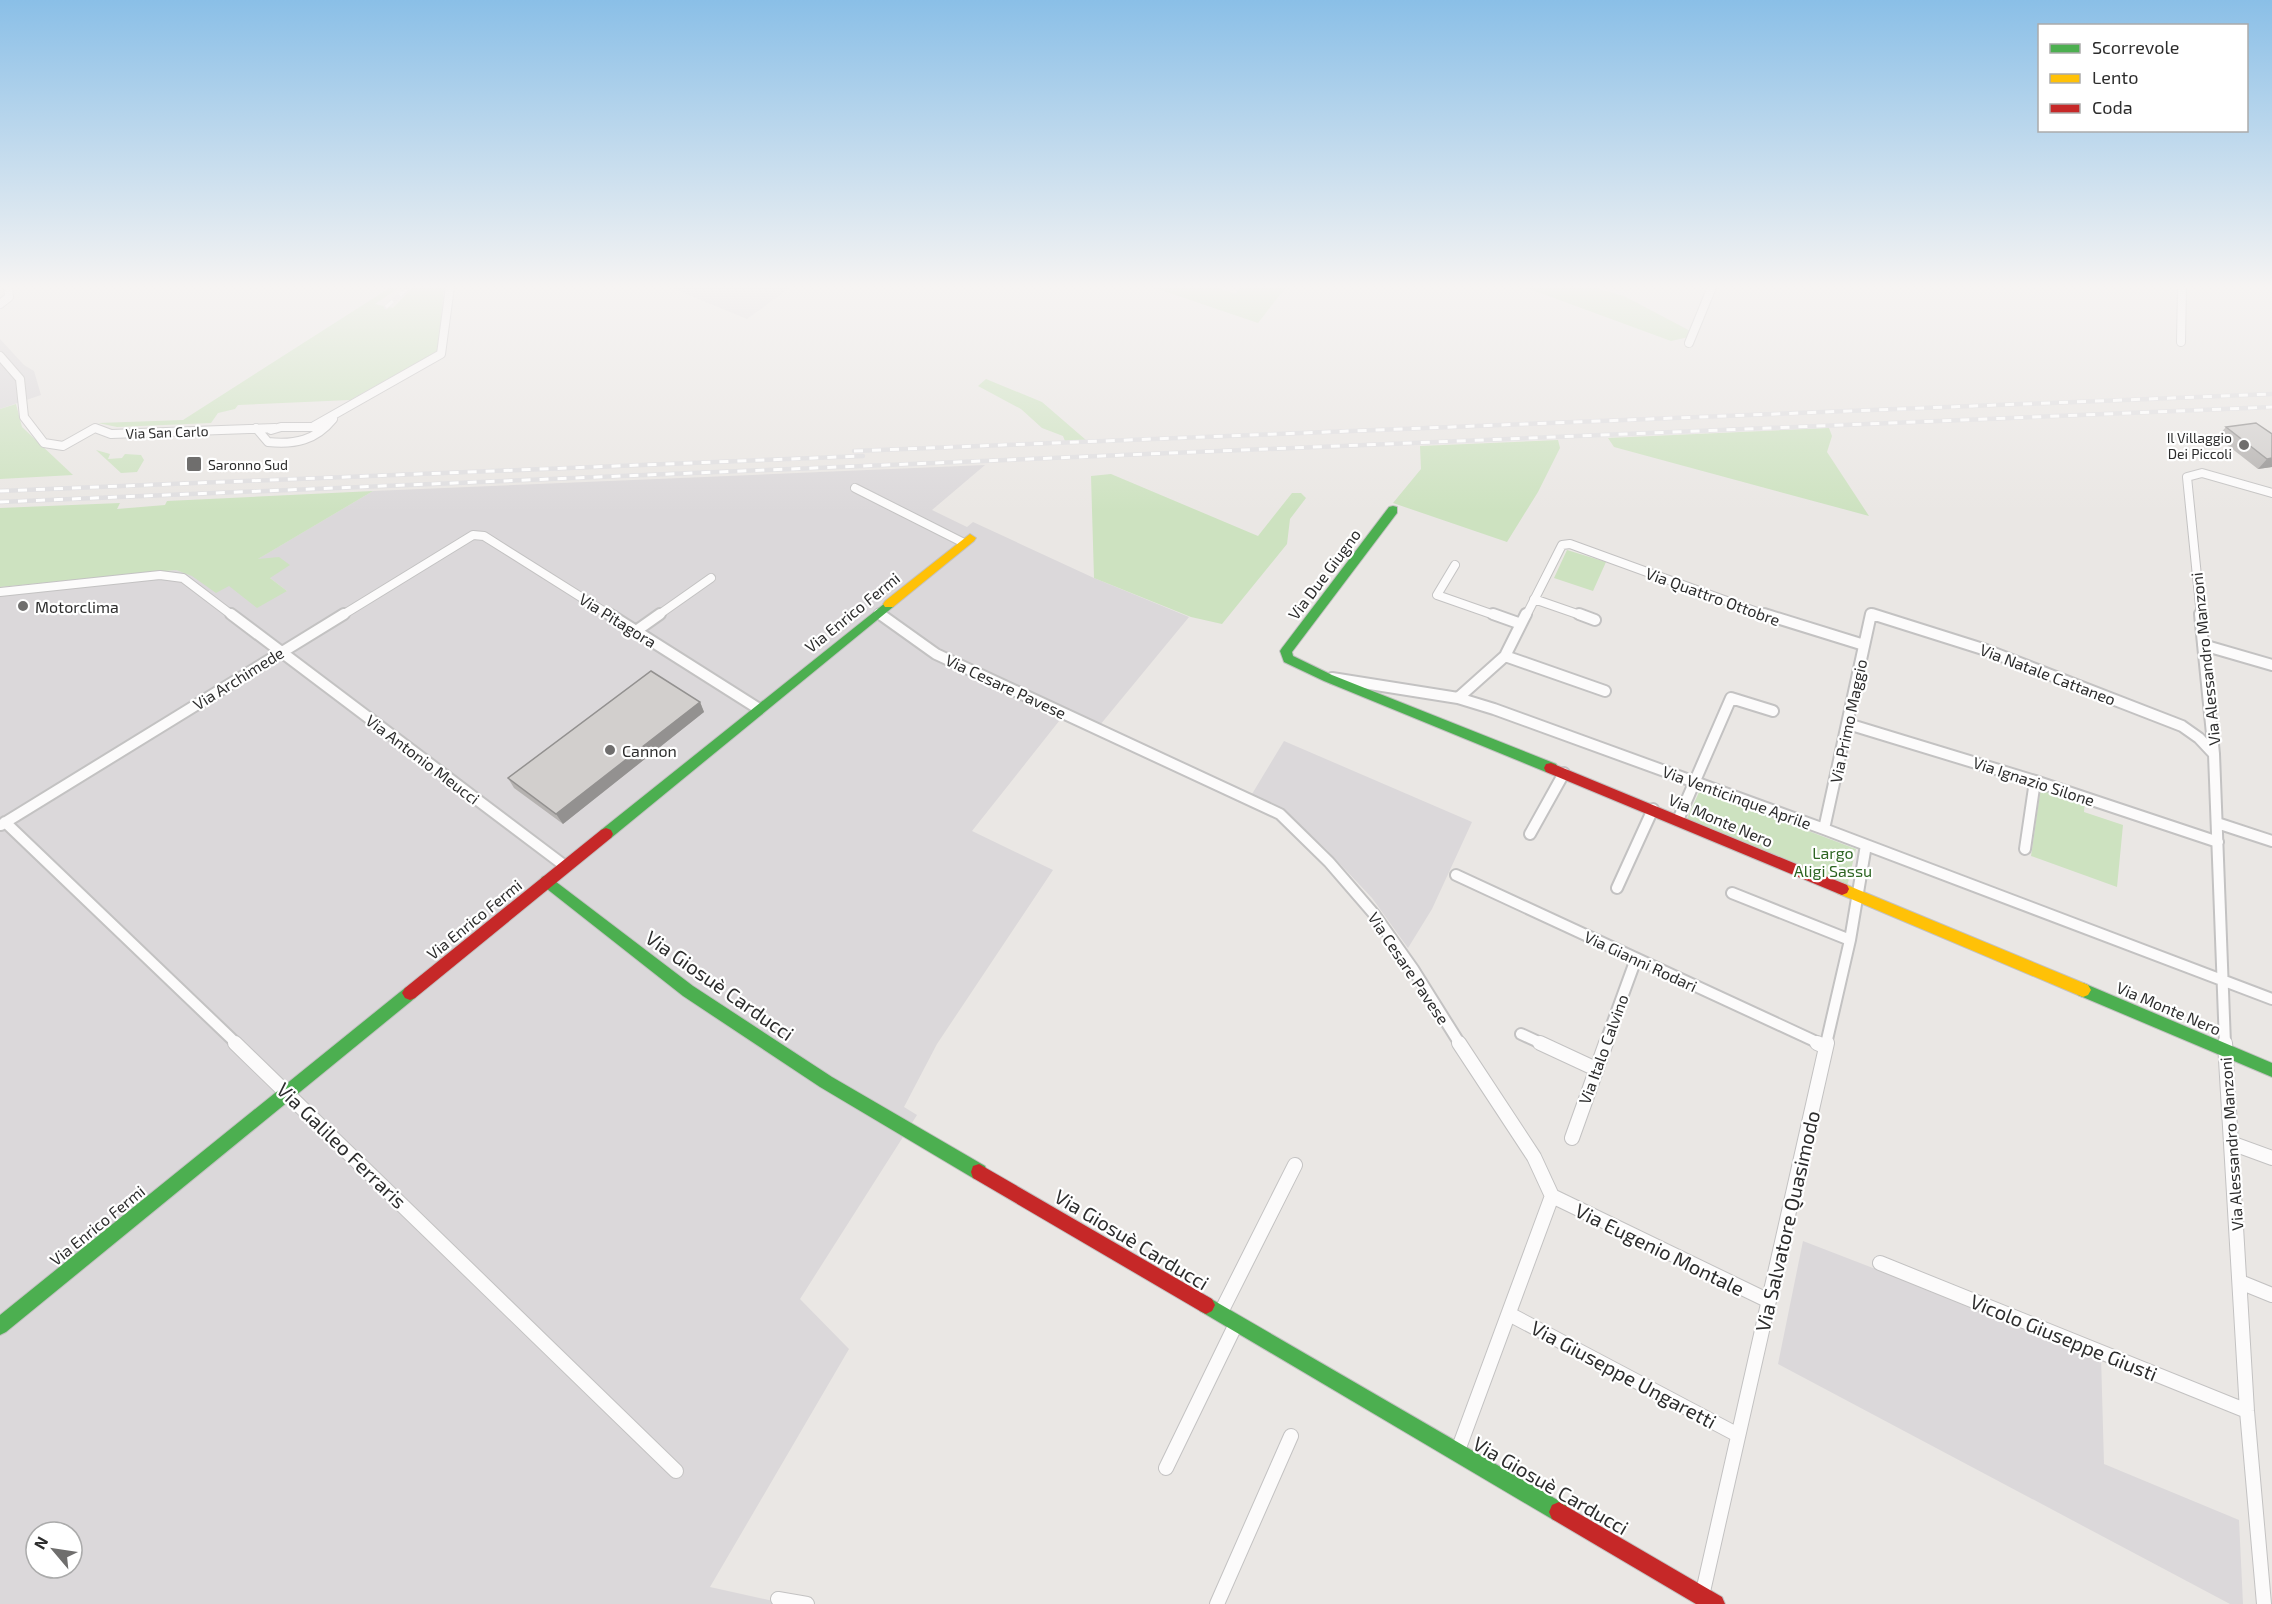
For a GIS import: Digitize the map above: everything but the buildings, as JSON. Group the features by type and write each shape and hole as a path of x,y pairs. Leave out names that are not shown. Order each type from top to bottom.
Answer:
{"street":[{"name":"Via San Carlo","path":"5,362 20,379 21,399 27,423 48,445 66,445 92,429 111,434 314,426"},
{"path":"314,426 427,362"},
{"path":"256,428 272,442 303,442 321,433 336,414"},
{"path":"314,426 320,429 321,433"},
{"path":"265,436 275,428"},
{"name":"Via Alessandro Manzoni","path":"2264,1604 2247,1411 2225,1050 2214,754 2187,477 2194,473 2211,475 2272,493"},
{"path":"855,488 967,540"},
{"name":"Via Due Giugno","path":"1288,659 1286,651 1393,510"},
{"name":"Via Pitagora","path":"477,534 484,536 759,709"},
{"name":"Via Archimede","path":"3,824 461,540 477,534"},
{"name":"Via Enrico Fermi","path":"0,1326 967,540"},
{"name":"Via Quattro Ottobre","path":"1534,599 1562,545 1570,544 1791,624 1864,645"},
{"path":"1455,565 1437,595 1521,624"},
{"name":"Via Antonio Meucci","path":"0,592 172,574 188,581 565,866"},
{"path":"636,632 711,578"},
{"path":"1458,698 1505,656 1534,599 1595,620"},
{"name":"Via Cesare Pavese","path":"878,613 936,654 1280,814 1320,851 1364,901 1401,951 1496,1102 1545,1173 1552,1196"},
{"name":"Via Primo Maggio","path":"1824,829 1871,614"},
{"name":"Via Natale Cattaneo","path":"1871,614 1986,650 2182,726 2214,754"},
{"path":"2203,645 2272,665"},
{"path":"1505,656 1605,691"},
{"name":"Via Monte Nero","path":"1288,659 1328,678 1653,809 2272,1070"},
{"name":"Via Venticinque Aprile","path":"1328,678 1458,698 1824,829 2272,999"},
{"path":"1678,820 1731,698 1773,711"},
{"name":"Via Ignazio Silone","path":"1848,724 2035,781 2218,842"},
{"path":"1530,834 1564,773"},
{"path":"2025,849 2035,781"},
{"path":"1617,888 1653,809"},
{"path":"2217,823 2272,841"},
{"name":"Via Galileo Ferraris","path":"3,824 288,1092 676,1471"},
{"name":"Via Salvatore Quasimodo","path":"1702,1596 1850,940 1866,845"},
{"name":"Via Gianni Rodari","path":"1456,875 1826,1047"},
{"name":"Via Giosuè Carducci","path":"547,881 688,991 826,1082 1715,1604"},
{"path":"1732,893 1850,940"},
{"name":"Via Italo Calvino","path":"1572,1138 1636,959"},
{"path":"1521,1034 1596,1069"},
{"path":"2231,1143 2272,1158"},
{"path":"1220,1314 1295,1165"},
{"path":"1457,1453 1552,1196"},
{"name":"Via Eugenio Montale","path":"1552,1196 1768,1301"},
{"name":"Vicolo Giuseppe Giusti","path":"1880,1263 2247,1411"},
{"path":"2240,1282 2272,1295"},
{"name":"Via Giuseppe Ungaretti","path":"1509,1314 1738,1435"},
{"path":"1166,1468 1236,1324"},
{"path":"1217,1604 1291,1436"},
{"path":"778,1599 807,1604"}],"shaded area":[{"path":"0,362 21,362 34,371 41,395 0,409"},
{"path":"985,465 932,510 967,527 973,522 1094,578 1189,617 1100,725 1067,711 972,831 1053,870 937,1044 904,1107 917,1115 800,1299 849,1349 710,1587 787,1604 0,1604 0,587 176,570 229,586 287,591 270,578 256,560 373,491"},
{"path":"1284,741 1472,822 1432,909 1408,948 1372,898 1326,849 1283,809 1252,794"},
{"path":"1803,1241 2101,1356 2104,1464 2239,1520 2243,1604 2230,1604 1778,1364"}],"green space":[{"path":"274,362 419,362 350,400 238,405 235,409 218,413 211,423 117,427 98,423 183,420"},
{"path":"986,379 1042,402 1086,440 1065,441 1063,436 1042,428 1021,409 978,386"},
{"path":"16,404 22,427 73,475 0,479 0,409"},
{"path":"1829,428 1832,436 1827,452 1869,516 1614,447 1608,438"},
{"path":"1558,440 1560,448 1538,492 1507,542 1393,503 1421,469 1420,446"},
{"path":"96,450 110,454 108,459 122,458 125,454 141,455 144,460 137,472 121,473"},
{"path":"1111,474 1258,536 1292,493 1301,493 1306,498 1290,519 1287,544 1222,624 1191,617 1094,578 1091,476"},
{"path":"373,491 258,559 279,557 290,565 270,578 287,591 257,608 229,586 216,593 192,576 176,570 0,587 0,508 120,503 117,509 165,505 167,501"},
{"path":"1567,550 1606,562 1593,591 1554,578"},
{"path":"2041,786 2085,801 2084,812 2123,825 2117,887 2031,856"},
{"name":"Largo Aligi Sassu","path":"1700,790 1856,849 1847,887 1686,821"}],"railway":[{"path":"854,451 2272,394"},
{"path":"0,502 2272,407"},
{"path":"0,491 863,456"}],"traffic: fast":[{"path":"1393,510 1286,651 1288,659 1328,678 1551,768"},
{"path":"606,834 889,604"},
{"path":"547,881 688,991 826,1082 979,1172"},
{"path":"2083,990 2272,1070"},
{"path":"0,1326 410,993"},
{"path":"1206,1305 1559,1512"}],"traffic: slow":[{"path":"889,604 970,538"},
{"path":"1842,889 2083,990"}],"traffic: jam":[{"path":"1551,768 1842,889"},
{"path":"410,993 606,834"},
{"path":"979,1172 1206,1305"},
{"path":"1559,1512 1715,1604"}],"place":[{"name":"Il Villaggio Dei Piccoli","path":"2244,445"},
{"name":"Saronno Sud","path":"194,464"},
{"name":"Motorclima","path":"23,606"},
{"name":"Cannon","path":"610,750"}]}
